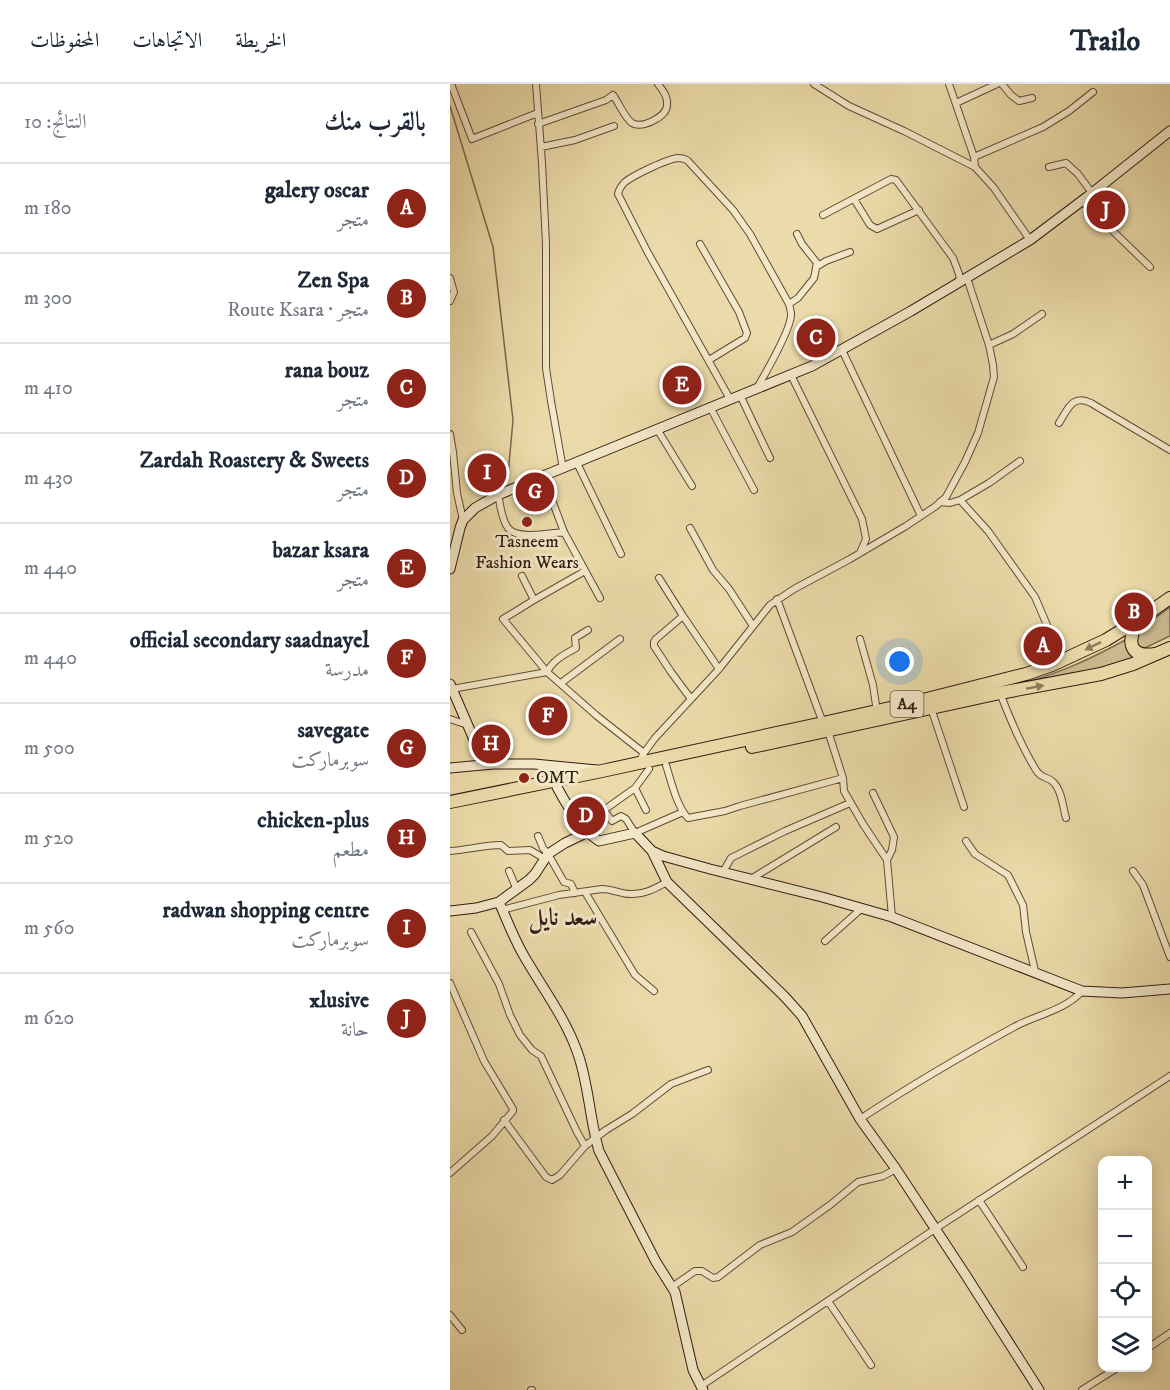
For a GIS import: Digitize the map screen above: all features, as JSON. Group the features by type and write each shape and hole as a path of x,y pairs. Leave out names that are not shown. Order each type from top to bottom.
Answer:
{"highway":[{"name":"A4","path":"878,716 1052,665 1106,640 1167,599"},
{"path":"1140,619 1132,632 1132,645 1137,651 1146,655 1164,650"},
{"name":"A4","path":"450,802 878,716 931,708 1101,674 1133,664 1164,650"},
{"name":"A4","path":"450,810 557,787 643,764 666,765 826,727"}],"street":[{"path":"451,84 472,139 535,114 538,120"},
{"path":"544,84 536,85 546,244 546,368 563,469"},
{"path":"538,120 606,100 613,95 628,120 634,125 645,125 664,113 667,108 665,93 657,84"},
{"path":"814,84 850,107 975,167 994,188 1030,240"},
{"path":"949,84 974,157 975,167"},
{"path":"956,103 997,84"},
{"path":"1002,84 1019,101 1032,98"},
{"path":"974,157 1043,127 1069,111 1093,92"},
{"path":"541,147 575,140 614,126"},
{"path":"450,569 454,536 463,520 475,508 498,495 791,375 842,350 1030,240 1170,131"},
{"path":"730,399 646,251 618,194 626,182 662,163 676,158 687,160 733,210 750,234 789,304 792,315 774,358 757,388"},
{"path":"1049,167 1066,163 1078,174 1092,193"},
{"path":"501,906 535,874 547,857 585,829 604,810 635,788 643,764 765,609 777,599 860,553 940,502 946,497 978,433 994,377 988,345 964,280 953,258 919,210 896,180 891,179 823,215"},
{"path":"854,200 870,225 877,229 919,210"},
{"path":"1083,201 1150,267"},
{"path":"789,304 814,278 817,263 797,234"},
{"path":"700,244 739,312 747,333 745,338 709,360"},
{"path":"816,267 825,261 850,252"},
{"path":"450,278 454,292 450,301"},
{"path":"988,345 1013,334 1042,314"},
{"path":"842,350 921,516"},
{"path":"791,375 862,519 866,539 860,553"},
{"path":"740,395 770,458"},
{"path":"1059,423 1072,404 1082,399 1170,450"},
{"path":"710,407 754,490"},
{"path":"657,429 692,486"},
{"path":"450,434 453,452 452,477 463,520"},
{"path":"940,502 950,503 960,500 1020,461"},
{"path":"577,463 621,554"},
{"path":"543,476 564,532 600,598"},
{"path":"498,495 503,518 507,527 515,534 564,532"},
{"path":"960,500 988,531 1035,597 1050,632"},
{"path":"690,528 713,570 729,589 753,626"},
{"path":"585,571 503,618 547,672 597,716 643,764"},
{"path":"522,576 534,600"},
{"path":"659,578 719,669"},
{"path":"777,599 826,727 843,778 844,791 887,860 892,917"},
{"path":"683,616 656,639 654,644 671,672 692,699"},
{"path":"547,672 549,666 562,655 576,648 575,638 588,630"},
{"path":"561,683 620,639"},
{"path":"860,639 873,685 878,716"},
{"path":"493,764 475,742 451,687 547,672"},
{"path":"1000,693 1036,771 1041,777 1052,781 1058,789 1066,818"},
{"path":"931,708 964,807"},
{"path":"450,719 468,725"},
{"path":"474,765 475,742"},
{"path":"450,768 493,764 534,764 602,771"},
{"path":"666,765 683,812 688,818 724,811 843,778"},
{"path":"557,787 568,807 585,829 601,841 635,833 683,812"},
{"path":"635,788 645,810"},
{"path":"873,793 894,837 892,850 887,860"},
{"path":"723,872 731,858 785,831 850,803"},
{"path":"604,810 612,821 621,816 652,852 667,882 796,1009 814,1035 860,1119 896,1169 1039,1390"},
{"path":"751,879 836,827"},
{"path":"538,836 547,857 564,882 571,884 575,894"},
{"path":"966,841 975,854 1008,875 1023,905 1026,932 1035,971"},
{"path":"450,851 501,845 508,851 530,849 547,857"},
{"path":"652,852 892,917 1082,991 1122,993 1170,989"},
{"path":"509,871 517,890"},
{"path":"1133,871 1143,885 1170,957"},
{"path":"450,911 501,906 609,889 634,894 650,891 667,882"},
{"path":"585,892 634,975 654,991"},
{"path":"501,906 523,955 558,1011 575,1046 584,1074 596,1139 608,1169 656,1262 672,1287 693,1370 702,1388 935,1229 1170,1076"},
{"path":"825,941 861,909"},
{"path":"471,932 499,984 520,1035 532,1050 541,1056 585,1146"},
{"path":"450,983 484,1061 513,1111 492,1136 450,1173"},
{"path":"860,1119 938,1069 1017,1025 1072,1001 1082,991"},
{"path":"504,1120 546,1177 552,1180 560,1175 585,1146 632,1114 670,1084 708,1070"},
{"path":"672,1287 694,1271 702,1271 713,1278 718,1277 760,1245 792,1232 858,1182 883,1176 896,1169"},
{"path":"979,1200 1023,1267"},
{"path":"828,1301 871,1365"},
{"path":"450,1316 462,1330"},
{"path":"1152,1345 1170,1333"},
{"path":"1082,1390 1111,1372"}],"shaded area":[{"path":"1170,607 1170,636 1139,649 1135,636 1140,629"},
{"path":"1127,639 1139,658 1101,670 1011,686 1071,667"}],"waterway":[{"path":"450,106 493,247 513,420 508,475"}],"place":[{"name":"xlusive","path":"1106,210"},
{"name":"rana bouz","path":"816,338"},
{"name":"bazar ksara","path":"682,385"},
{"name":"radwan shopping centre","path":"487,473"},
{"name":"savegate","path":"535,492"},
{"name":"Tasneem Fashion Wears","path":"527,522"},
{"name":"Zen Spa","path":"1134,612"},
{"name":"galery oscar","path":"1043,646"},
{"name":"official secondary saadnayel","path":"548,716"},
{"name":"chicken-plus","path":"491,744"},
{"name":"OMT","path":"524,778"},
{"name":"Zardah Roastery & Sweets","path":"586,816"}],"district":[{"name":"سعد نايل","path":"563,918"}]}
